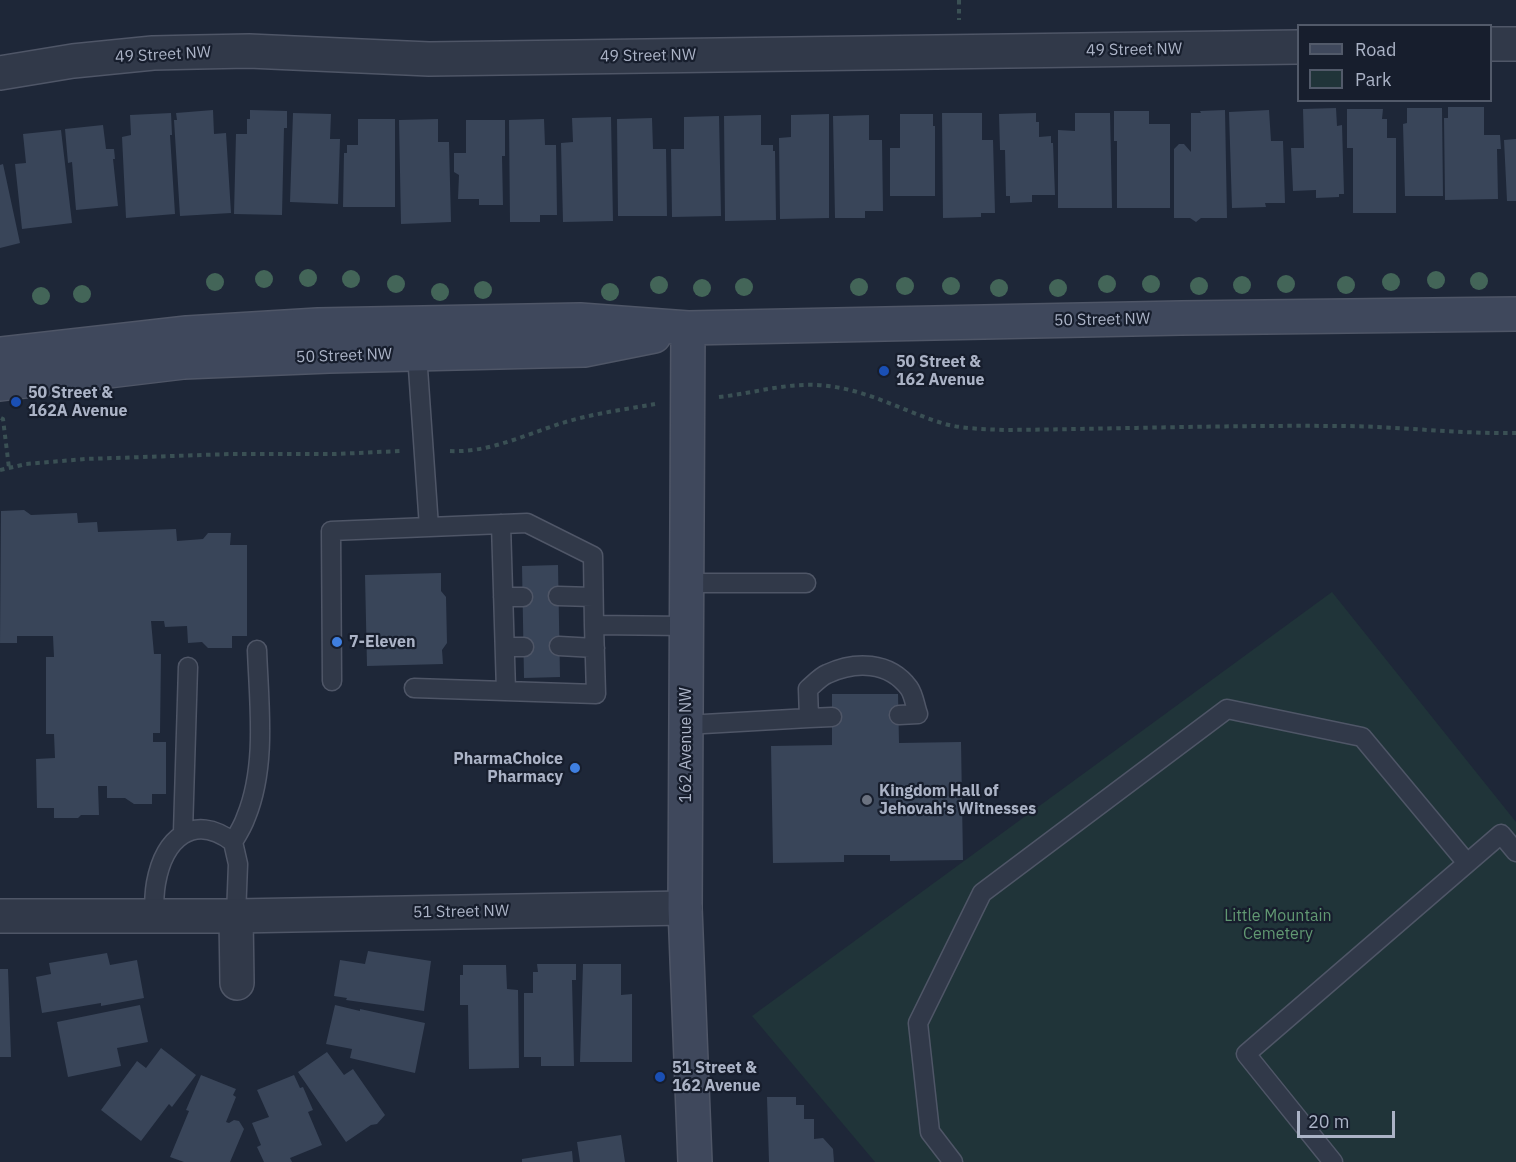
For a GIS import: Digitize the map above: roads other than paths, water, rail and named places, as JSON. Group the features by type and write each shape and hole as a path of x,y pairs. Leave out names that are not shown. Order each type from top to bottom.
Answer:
{"main road":[{"name":"50 Street NW","path":"0,354 187,333 318,325 580,320 688,328 1516,314"},
{"name":"50 Street NW","path":"0,384 184,362 584,350 688,328"},
{"name":"162 Avenue NW","path":"688,328 685,908 695,1162"}],"street":[{"path":"1492,44 1516,44"},
{"name":"49 Street NW","path":"0,73 73,61 197,52 249,51 429,59 1297,47"},
{"name":"51 Street NW","path":"0,916 236,916 685,908"},
{"path":"236,916 237,983"}],"lane":[{"path":"417,354 429,527"},
{"path":"332,681 331,531 527,523 592,556 596,694 414,688"},
{"path":"501,524 507,691"},
{"path":"687,583 806,583"},
{"path":"558,596 593,597"},
{"path":"503,597 523,597"},
{"path":"594,625 687,626"},
{"path":"559,646 595,648"},
{"path":"505,647 524,647"},
{"path":"236,916 238,864 233,842 246,819 253,797 260,735 257,650"},
{"path":"809,718 808,689 825,674 845,668 874,665 896,674 910,689 918,714 898,715"},
{"path":"183,832 188,667"},
{"path":"953,1162 930,1132 918,1023 981,893 1227,709 1362,737 1467,863"},
{"path":"686,725 832,717"},
{"path":"154,916 156,883 163,860 183,832 198,829 210,830 220,833 233,842"},
{"path":"1333,1162 1246,1054 1501,834 1516,852"}],"place":[{"name":"50 Street & 162 Avenue","path":"884,371"},
{"name":"50 Street & 162A Avenue","path":"16,402"},
{"name":"7-Eleven","path":"337,642"},
{"name":"PharmaChoice Pharmacy","path":"575,768"},
{"name":"Kingdom Hall of Jehovah's Witnesses","path":"867,800"},
{"name":"51 Street & 162 Avenue","path":"660,1077"}],"park label":[{"name":"Little Mountain Cemetery","path":"1278,925"}]}
